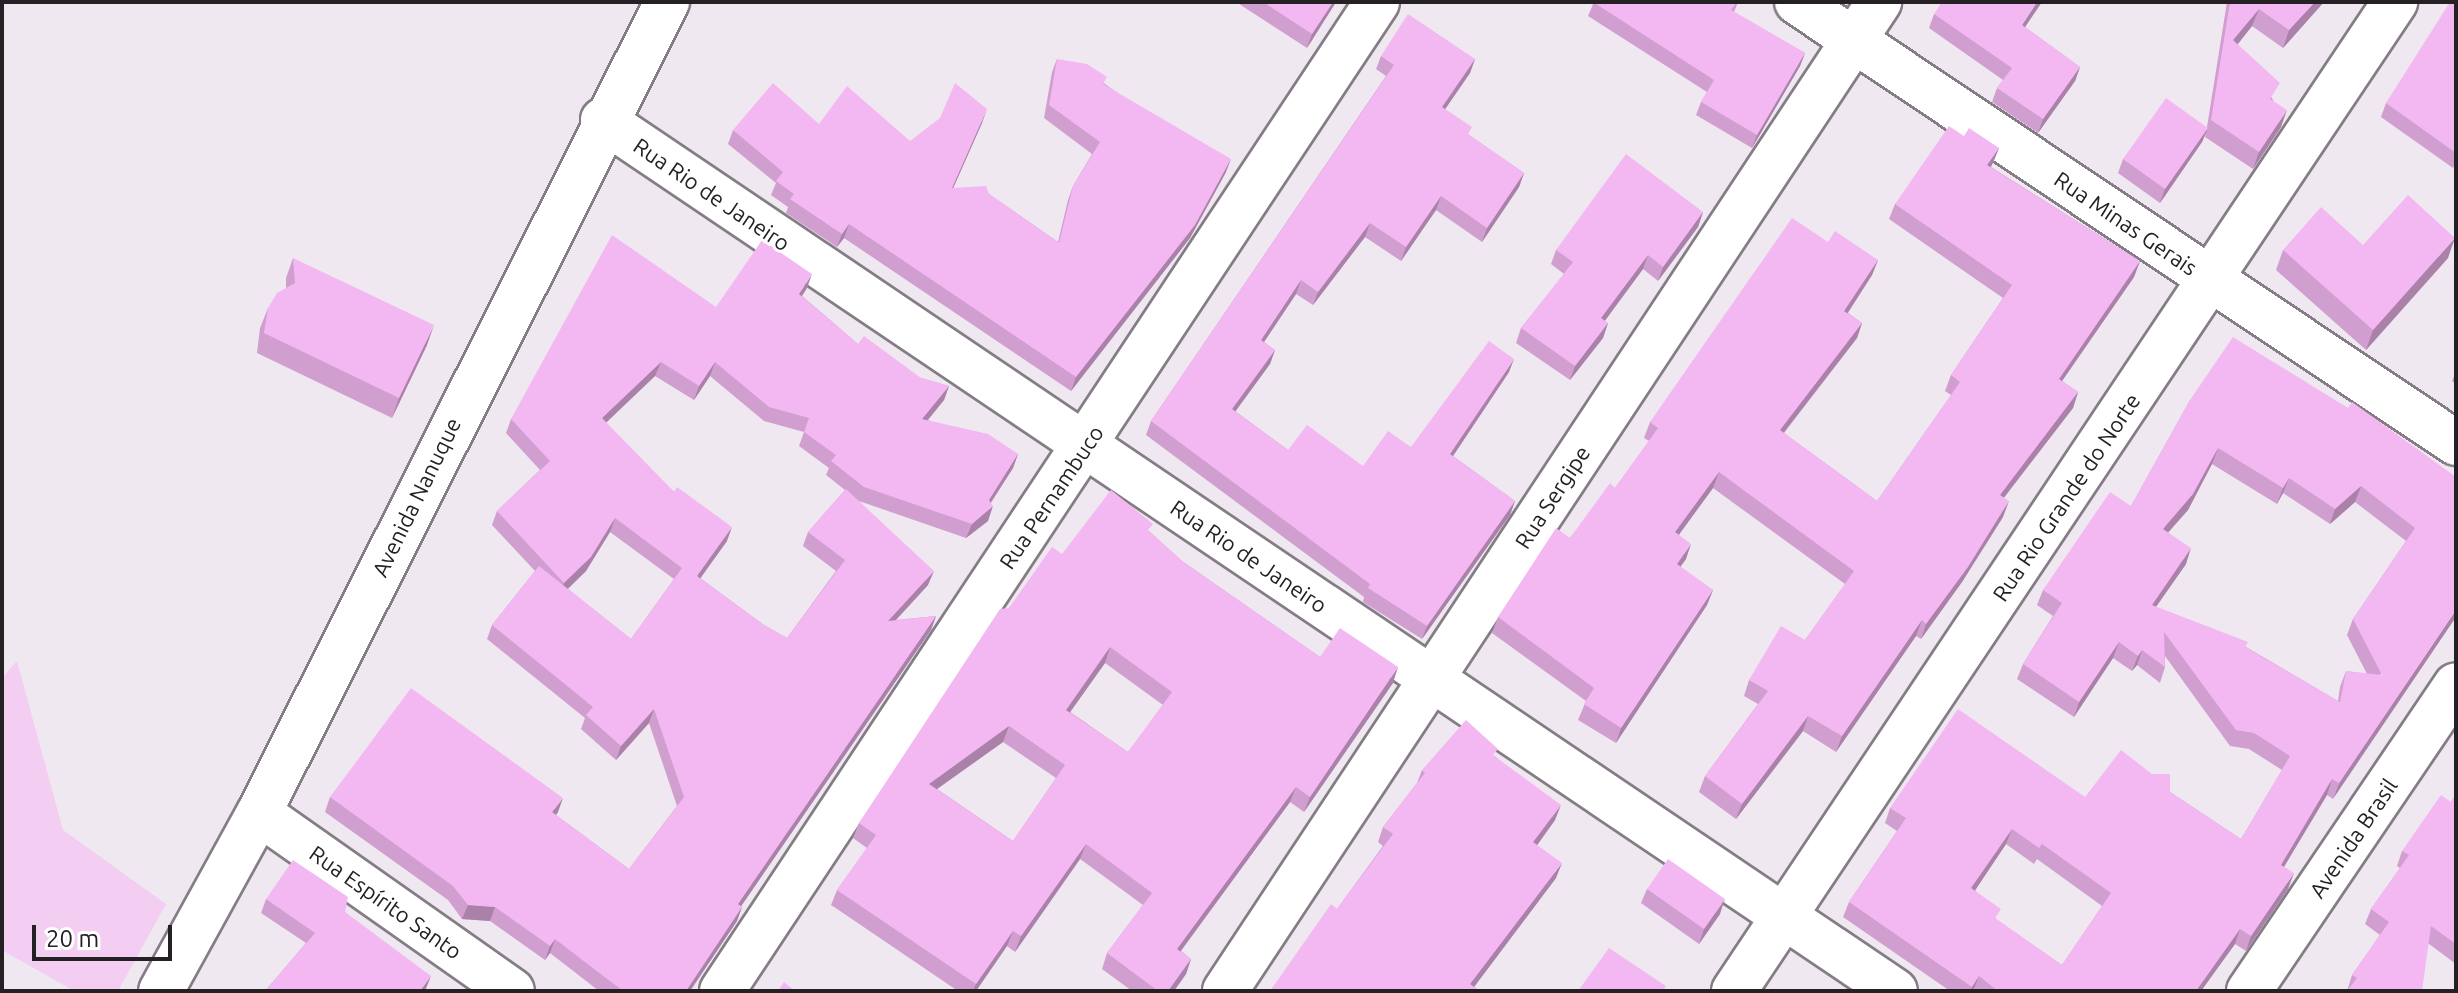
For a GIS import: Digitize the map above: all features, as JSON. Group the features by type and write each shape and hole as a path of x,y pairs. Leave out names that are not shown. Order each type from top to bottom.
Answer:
{"street":[{"name":"Avenida Nanuque","path":"161,991 259,813 603,120 667,2"},
{"name":"Rua Pernambuco","path":"722,991 1377,2"},
{"name":"Rua Minas Gerais","path":"1797,2 2456,443"},
{"name":"Rua Sergipe","path":"1225,991 1879,2"},
{"name":"Rua Rio Grande do Norte","path":"1734,991 2212,281 2395,2"},
{"name":"Rua Rio de Janeiro","path":"603,120 1895,991"},
{"name":"Avenida Brasil","path":"2249,991 2456,685"},
{"name":"Rua Espírito Santo","path":"259,813 512,991"}],"shaded area":[{"path":"17,661 63,830 166,904 118,991 74,991 2,950 2,678"}],"building":[{"path":"1263,2 1333,2 1312,34"},
{"path":"1593,2 1737,2 1731,10 1805,53 1757,135 1701,102 1714,80"},
{"path":"1942,2 2037,2 2022,25 2080,67 2043,119 1997,88 2012,68 1934,14"},
{"path":"2230,2 2315,2 2289,30 2259,9 2233,40 2280,83 2270,99 2287,110 2259,152 2211,120"},
{"path":"2450,2 2456,2 2456,153 2386,103"},
{"path":"1408,14 1475,59 1442,107 1472,127 1468,134 1524,173 1487,228 1441,196 1406,247 1370,223 1318,292 1301,280 1261,340 1275,350 1232,409 1288,450 1307,425 1363,466 1388,431 1411,447 1489,341 1514,359 1450,454 1515,501 1427,626 1368,588 1370,584 1151,421 1394,65 1381,56"},
{"path":"1057,59 1087,64 1107,77 1103,84 1231,159 1195,225 1076,377 849,224 842,234 790,199 794,194 776,181 783,172 733,130 773,83 819,124 847,86 910,141 940,118 955,83 987,109 952,188 986,186 989,194 1059,243 1073,186 1100,142 1049,105"},
{"path":"2166,98 2208,128 2165,189 2123,159"},
{"path":"1949,126 1964,136 1969,128 1999,148 1987,165 2140,261 2059,379 2078,392 2000,495 2009,501 1968,567 1926,624 1922,620 1842,736 1808,716 1742,804 1705,776 1768,691 1749,680 1781,626 1805,640 1854,571 1719,472 1675,532 1691,544 1677,564 1713,590 1621,728 1584,704 1594,688 1498,617 1556,528 1570,538 1610,483 1615,488 1658,428 1650,422 1792,218 1828,242 1835,231 1878,260 1844,311 1862,323 1780,430 1877,501 1960,382 1951,375 2012,285 1895,204"},
{"path":"1626,154 1703,212 1663,267 1648,255 1601,318 1608,323 1575,366 1521,328 1573,262 1556,250"},
{"path":"2408,195 2455,238 2373,330 2283,250 2321,207 2363,245"},
{"path":"612,235 716,307 762,240 812,274 799,294 858,344 864,336 921,378 949,386 922,419 988,434 1018,454 989,500 993,506 972,524 864,487 831,461 836,455 804,432 809,418 769,407 715,362 699,386 661,362 602,418 674,492 677,487 732,527 697,576 787,638 845,560 808,532 846,489 934,571 888,621 936,616 738,904 742,907 686,991 623,991 555,939 550,946 495,907 468,905 453,886 330,797 411,688 563,798 552,812 629,869 684,797 654,709 621,746 586,715 593,707 492,625 539,566 631,639 682,568 615,518 591,557 564,583 497,511 550,461 511,419"},
{"path":"293,258 434,325 399,398 264,333 268,308 277,293 295,283"},
{"path":"2233,337 2348,408 2352,402 2456,477 2456,610 2339,783 2332,779 2281,865 2294,873 2251,936 2240,929 2196,991 1998,991 1979,976 1972,987 1849,902 1906,818 1890,808 1958,709 2085,797 2121,750 2152,774 2170,774 2170,792 2241,839 2290,756 2254,733 2236,730 2164,632 2165,667 2142,650 2138,656 2119,642 2079,702 2023,664 2062,603 2043,590 2110,492 2131,506 2190,400","holes":["2218,448 2283,488 2289,478 2335,509 2361,486 2415,528 2353,619 2382,675 2346,671 2340,702 2245,647 2248,642 2152,605 2191,548 2163,529 2193,494","2012,829 2039,848 2042,844 2111,893 2062,965 1995,918 2001,909 1971,888"]},
{"path":"1111,490 1153,524 1148,530 1182,561 1320,657 1340,628 1398,667 1310,797 1296,787 1177,949 1191,959 1168,991 1158,991 1107,953 1152,893 1086,844 1021,936 1013,931 976,984 837,890 876,835 859,823 1000,609 1009,608 1052,547 1062,554","holes":["1110,647 1172,692 1128,752 1066,710","1009,726 1065,765 1013,841 929,784"]},
{"path":"1466,720 1498,749 1493,755 1561,805 1533,842 1562,863 1470,984 1477,989 1270,991 1331,904 1337,909 1393,834 1383,827 1425,773 1422,770"},
{"path":"2456,794 2456,944 2431,926 2422,991 2347,991 2357,978 2352,975 2389,922 2371,909 2409,855 2402,851 2441,795 2451,802"},
{"path":"1668,859 1725,899 1704,929 1647,889"},
{"path":"293,860 348,897 345,912 431,976 420,991 265,991 315,933 266,899"},
{"path":"1609,948 1666,986 1663,991 1578,991"},
{"path":"784,982 795,991 778,991"}]}
